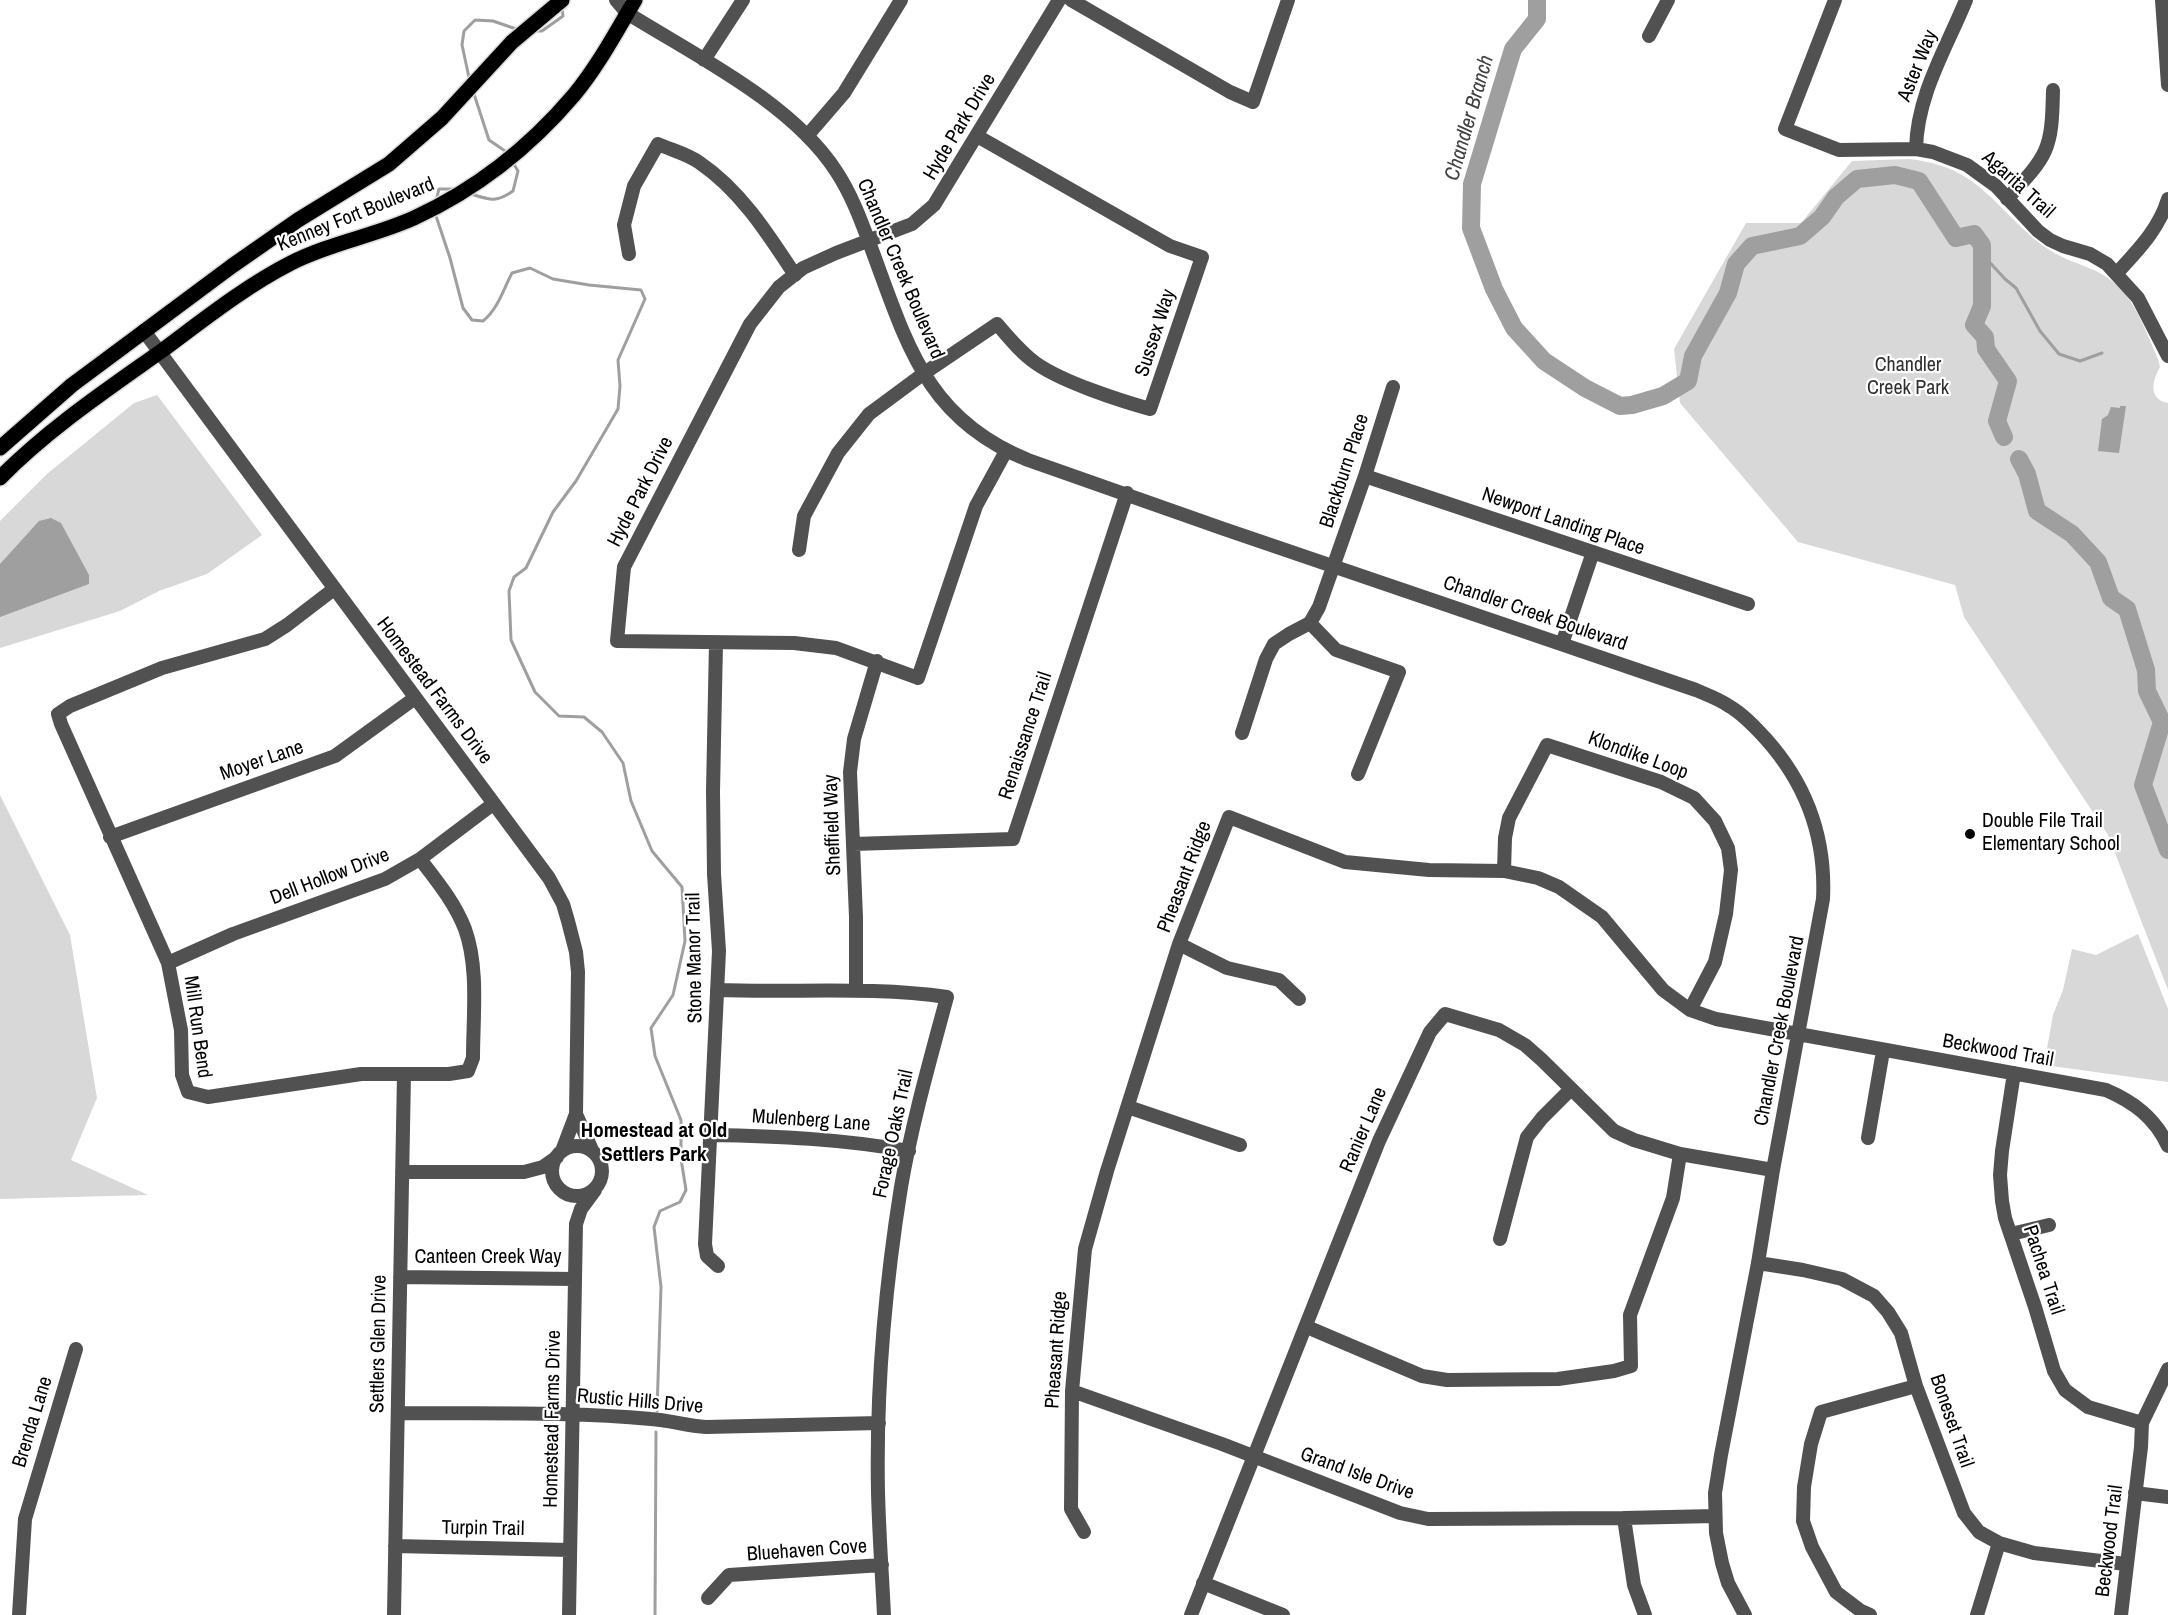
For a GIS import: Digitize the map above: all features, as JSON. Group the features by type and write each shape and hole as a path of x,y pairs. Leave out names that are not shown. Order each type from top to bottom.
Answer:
{"main road":[{"name":"Kenney Fort Boulevard","path":"0,448 72,385 232,266 298,220 389,164 442,118 512,42 562,0"},
{"name":"Kenney Fort Boulevard","path":"0,478 46,437 246,289 292,262 403,222 439,205 504,165 574,94 595,66 631,6"}],"street":[{"name":"Chandler Creek Boulevard","path":"616,0 631,6 704,60 762,97 787,116 807,136 836,171 846,189 869,242 904,336 923,374 940,398 988,441 1006,451 1696,690 1730,706 1759,731 1797,781 1816,828 1821,849 1824,883 1820,920 1715,1492 1715,1516 1722,1563 1728,1583 1745,1615"},
{"path":"704,60 743,0"},
{"path":"807,136 844,93 901,0"},
{"name":"Hyde Park Drive","path":"1006,451 975,506 918,678 836,648 805,645 617,641 624,567 750,324 779,287 803,268 912,224 934,206 1059,0"},
{"path":"1071,0 1230,92 1253,102 1288,0"},
{"path":"1649,36 1668,0"},
{"name":"Agarita Trail","path":"1835,0 1785,129 1839,150 1916,149 1934,152 1967,165 1996,186 2007,200 2050,240 2102,260 2117,273 2138,298 2168,356"},
{"name":"Aster Way","path":"1916,149 1918,116 1924,95 1966,0"},
{"path":"2162,0 2168,85"},
{"path":"2007,200 2035,170 2046,153 2052,127 2053,90"},
{"name":"Sussex Way","path":"923,374 997,324 1008,338 1036,364 1060,377 1150,409 1202,257 1170,246 977,136"},
{"path":"629,254 624,225 634,186 658,144 698,162 731,188 764,229 795,275"},
{"path":"2117,273 2152,234 2168,199"},
{"name":"Homestead Farms Drive","path":"144,331 549,878 563,904 572,935 578,972 576,1114 552,1172 576,1224"},
{"path":"799,550 804,516 838,453 869,414 923,374"},
{"name":"Blackburn Place","path":"1310,623 1319,607 1334,566 1393,387"},
{"name":"Newport Landing Place","path":"1365,476 1748,604"},
{"name":"Renaissance Trail","path":"853,844 1013,839 1127,493"},
{"path":"1562,644 1593,552"},
{"name":"Mill Run Bend","path":"334,589 287,626 265,639 162,668 70,706 58,714 110,837 168,963 181,1030 182,1075 188,1092 208,1097 361,1074 459,1074 468,1071 473,1058 472,955 465,929 452,903 420,859"},
{"path":"1242,733 1266,659 1274,644 1310,623 1336,650 1399,672 1358,774"},
{"name":"Stone Manor Trail","path":"716,644 713,791 714,874 719,951 705,1244 707,1256 718,1266"},
{"name":"Sheffield Way","path":"856,990 851,753 877,662"},
{"name":"Moyer Lane","path":"110,837 335,756 415,698"},
{"name":"Klondike Loop","path":"1504,871 1505,838 1509,818 1547,745 1661,782 1694,798 1715,821 1728,848 1731,870 1726,914 1715,962 1690,1010"},
{"name":"Dell Hollow Drive","path":"168,963 233,934 372,885 420,859 493,804"},
{"name":"Pheasant Ridge","path":"1084,1532 1071,1509 1072,1390 1085,1249 1179,944 1229,817 1345,862 1406,868 1504,871 1538,878 1559,887 1602,917 1663,990 1690,1010 1716,1019 1800,1034"},
{"path":"1179,944 1227,968 1279,980 1299,999"},
{"name":"Forage Oaks Trail","path":"717,990 910,991 947,997 901,1185 881,1358 879,1510 884,1615"},
{"name":"Ranier Lane","path":"1191,1615 1252,1456 1307,1327 1379,1141 1430,1032 1445,1014 1499,1030 1525,1045 1614,1131 1634,1140 1680,1154 1773,1170"},
{"name":"Beckwood Trail","path":"1800,1034 2106,1090 2121,1096 2146,1115 2157,1127 2168,1146"},
{"path":"1868,1138 1883,1051"},
{"name":"Pachea Trail","path":"2014,1073 2002,1151 2000,1175 2002,1201 2054,1371 2061,1384 2076,1400 2088,1407 2142,1423"},
{"name":"Settlers Glen Drive","path":"394,1615 404,1074"},
{"path":"1500,1239 1527,1137 1570,1089"},
{"path":"1128,1107 1240,1145"},
{"name":"Homestead Farms Drive","path":"569,1615 576,1224 581,1209 602,1174 602,1166 583,1133 576,1114"},
{"name":"Mulenberg Lane","path":"711,1136 764,1136 856,1142 909,1150"},
{"path":"402,1172 524,1172 543,1167 560,1154 577,1146 593,1152"},
{"path":"1307,1327 1422,1377 1448,1380 1558,1378 1614,1371 1631,1366 1630,1315 1673,1198 1680,1154"},
{"path":"524,1172 549,1181 571,1196 588,1194 594,1190"},
{"path":"2011,1234 2049,1225"},
{"name":"Boneset Trail","path":"1758,1263 1842,1279 1874,1296 1888,1312 1901,1333 1916,1386 1964,1513 1979,1532 1998,1543 2034,1553 2127,1564"},
{"name":"Canteen Creek Way","path":"400,1277 575,1279"},
{"name":"Brenda Lane","path":"19,1615 25,1519 76,1349"},
{"name":"Beckwood Trail","path":"2121,1615 2142,1423 2168,1370"},
{"path":"1870,1615 1836,1592 1812,1547 1803,1521 1804,1487 1811,1444 1821,1412 1916,1386"},
{"name":"Grand Isle Drive","path":"1072,1390 1400,1513 1428,1519 1715,1516"},
{"name":"Rustic Hills Drive","path":"398,1413 572,1415 654,1419 684,1426 705,1427 879,1424"},
{"path":"2135,1493 2168,1497"},
{"path":"1624,1518 1634,1585 1645,1615"},
{"path":"1977,1615 1998,1543"},
{"name":"Turpin Trail","path":"394,1546 570,1550"},
{"name":"Bluehaven Cove","path":"708,1598 729,1575 882,1565"},
{"path":"1203,1584 1283,1615"}],"green space":[{"name":"Chandler Creek Park","path":"1909,159 1943,166 1969,179 2042,245 2061,257 2108,278 2125,294 2135,309 2158,359 2160,367 2154,383 2155,394 2157,398 2168,403 2168,990 2108,835 1964,617 1955,585 1798,542 1680,403 1674,349 1746,223 1801,223 1852,161"},
{"path":"157,395 262,535 207,574 159,591 120,611 0,648 0,521 47,474 134,403"},
{"path":"0,795 70,935 97,1098 71,1160 148,1195 0,1199"},
{"path":"2138,934 2168,1009 2168,1082 2044,1065 2053,1015 2063,990 2072,949 2096,955"}],"shaded area":[{"path":"2120,406 2126,406 2119,453 2098,451 2102,419 2108,415 2111,407 2120,408"},
{"path":"51,518 61,523 89,575 89,584 0,617 0,564 39,521"}],"waterway":[{"name":"Chandler Branch","path":"1537,0 1537,19 1513,49 1472,184 1471,228 1494,289 1514,328 1544,361 1585,388 1620,406 1663,396 1688,381 1693,356 1728,293 1736,264 1752,246 1800,236 1822,217 1836,197 1857,179 1895,175 1919,181 1956,238 1974,234 1982,245 1982,306 1974,325 1985,337 1986,349 2008,381 1997,421 2004,437"},
{"path":"534,31 542,31 563,16 562,8"},
{"path":"470,82 462,45 464,31 475,20 493,21 519,30"},
{"path":"473,91 489,140 508,153"},
{"path":"471,194 497,199 513,191 518,171 512,161"},
{"path":"436,201 439,189 456,189"},
{"path":"435,213 463,308 472,320 483,321 488,316 512,273 530,268 553,279 641,290 645,299 618,360 620,386 618,409 576,481 553,512 526,568 514,577 509,591 511,640 535,692 559,716 584,717 602,732 623,763 631,801 652,851 682,887 685,941 673,995 651,1028 655,1056 681,1120 681,1159 686,1190 680,1202 660,1211 654,1227 661,1287 657,1411"},
{"path":"1982,254 2016,288 2040,331 2059,354 2080,361 2102,353"},
{"name":"Chandler Branch","path":"2019,459 2027,474 2037,511 2072,534 2098,562 2111,598 2127,609 2146,670 2147,691 2162,722 2143,785 2168,850"},
{"path":"655,1615 656,1432"}],"place":[{"name":"Double File Trail Elementary School","path":"1970,834"}],"district":[{"name":"Homestead at Old Settlers Park","path":"654,1143"}]}
